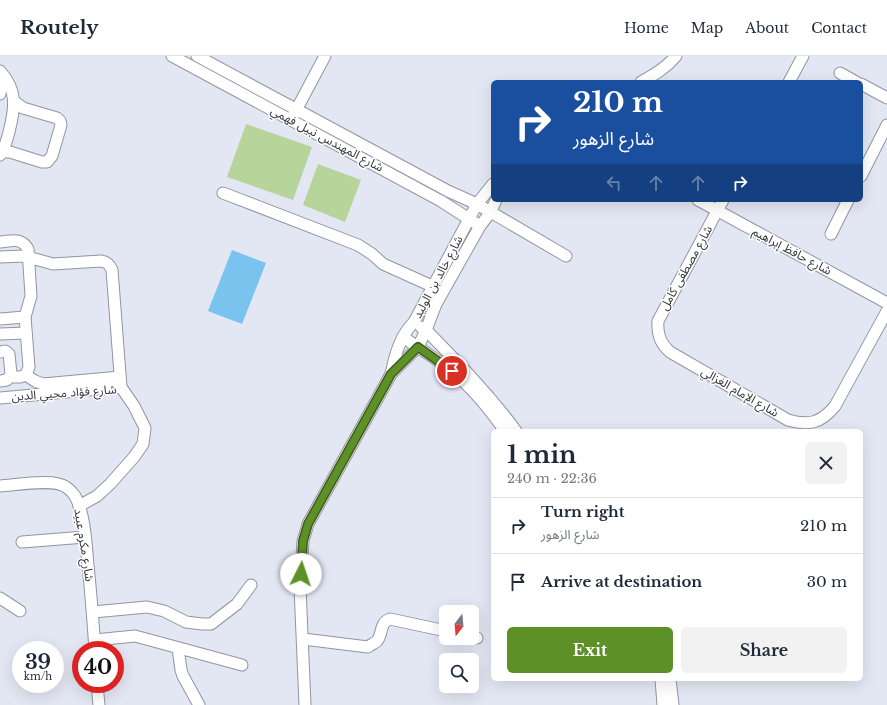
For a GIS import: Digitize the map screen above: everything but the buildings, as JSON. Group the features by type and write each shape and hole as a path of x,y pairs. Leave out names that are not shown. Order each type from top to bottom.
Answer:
{"street":[{"name":"شارع المهندس نبيل فهمي","path":"172,56 441,201 480,226"},
{"name":"شارع المهندس نبيل فهمي","path":"197,56 457,196 477,204 490,213 566,256"},
{"path":"291,120 324,56"},
{"path":"645,80 666,67 676,56"},
{"path":"790,80 803,56"},
{"path":"0,71 11,87 14,102 12,120 5,147 1,154"},
{"path":"840,73 852,80"},
{"path":"0,76 2,88 0,94"},
{"path":"863,85 887,98"},
{"path":"1,154 10,152 42,162 47,162 52,156 61,125 57,118 23,108 14,102"},
{"path":"863,172 887,125"},
{"name":"شارع خالد بن الوليد","path":"305,705 300,587 303,541 308,524 391,374 396,355 407,329 414,322 477,204 491,186"},
{"path":"223,193 358,245 372,254 382,264 432,286"},
{"name":"شارع خالد بن الوليد","path":"391,374 418,347 436,304 495,202"},
{"name":"شارع حافظ إبراهيم","path":"702,202 887,303"},
{"name":"شارع مصطفى كامل","path":"659,338 657,330 658,321 662,312 722,202"},
{"path":"831,234 847,202"},
{"path":"0,242 20,241 25,244 28,249 31,296 25,317 29,367 26,375"},
{"path":"0,257 29,257 53,264 101,261 110,264 112,270 121,382 43,384 26,375"},
{"name":"شارع الإمام الغزالي","path":"659,338 670,352 788,420 798,423 809,423 819,420 828,414 835,406 887,311"},
{"path":"0,319 25,317"},
{"path":"414,322 426,330 476,381 515,429"},
{"path":"0,334 26,333"},
{"path":"403,337 463,381 481,400 503,429"},
{"path":"0,352 5,351 10,354 11,374 5,379"},
{"path":"5,379 26,375"},
{"name":"شارع فؤاد محيي الدين","path":"0,398 121,382 145,428 143,444 134,457 106,488 97,496 79,506"},
{"name":"شارع مكرم عبيد","path":"0,486 45,482 59,484 66,487 74,495 79,506 85,537 95,641"},
{"path":"22,542 85,537"},
{"path":"93,612 147,607 164,611 186,622 211,624 237,604 251,585"},
{"path":"0,598 20,611"},
{"path":"302,638 368,647 376,641 383,624 390,620 439,630"},
{"path":"112,641 134,636 242,665"},
{"path":"178,648 180,670 200,705"},
{"path":"661,681 663,705"},
{"path":"670,681 673,705"},
{"path":"98,693 99,705"}],"green space":[{"path":"246,124 312,147 293,200 227,177"},
{"path":"318,164 361,180 345,222 303,205"}],"water":[{"path":"232,250 266,263 242,324 208,311"}],"route":[{"path":"301,574 303,541 308,524 391,374 418,347 452,371"}]}
